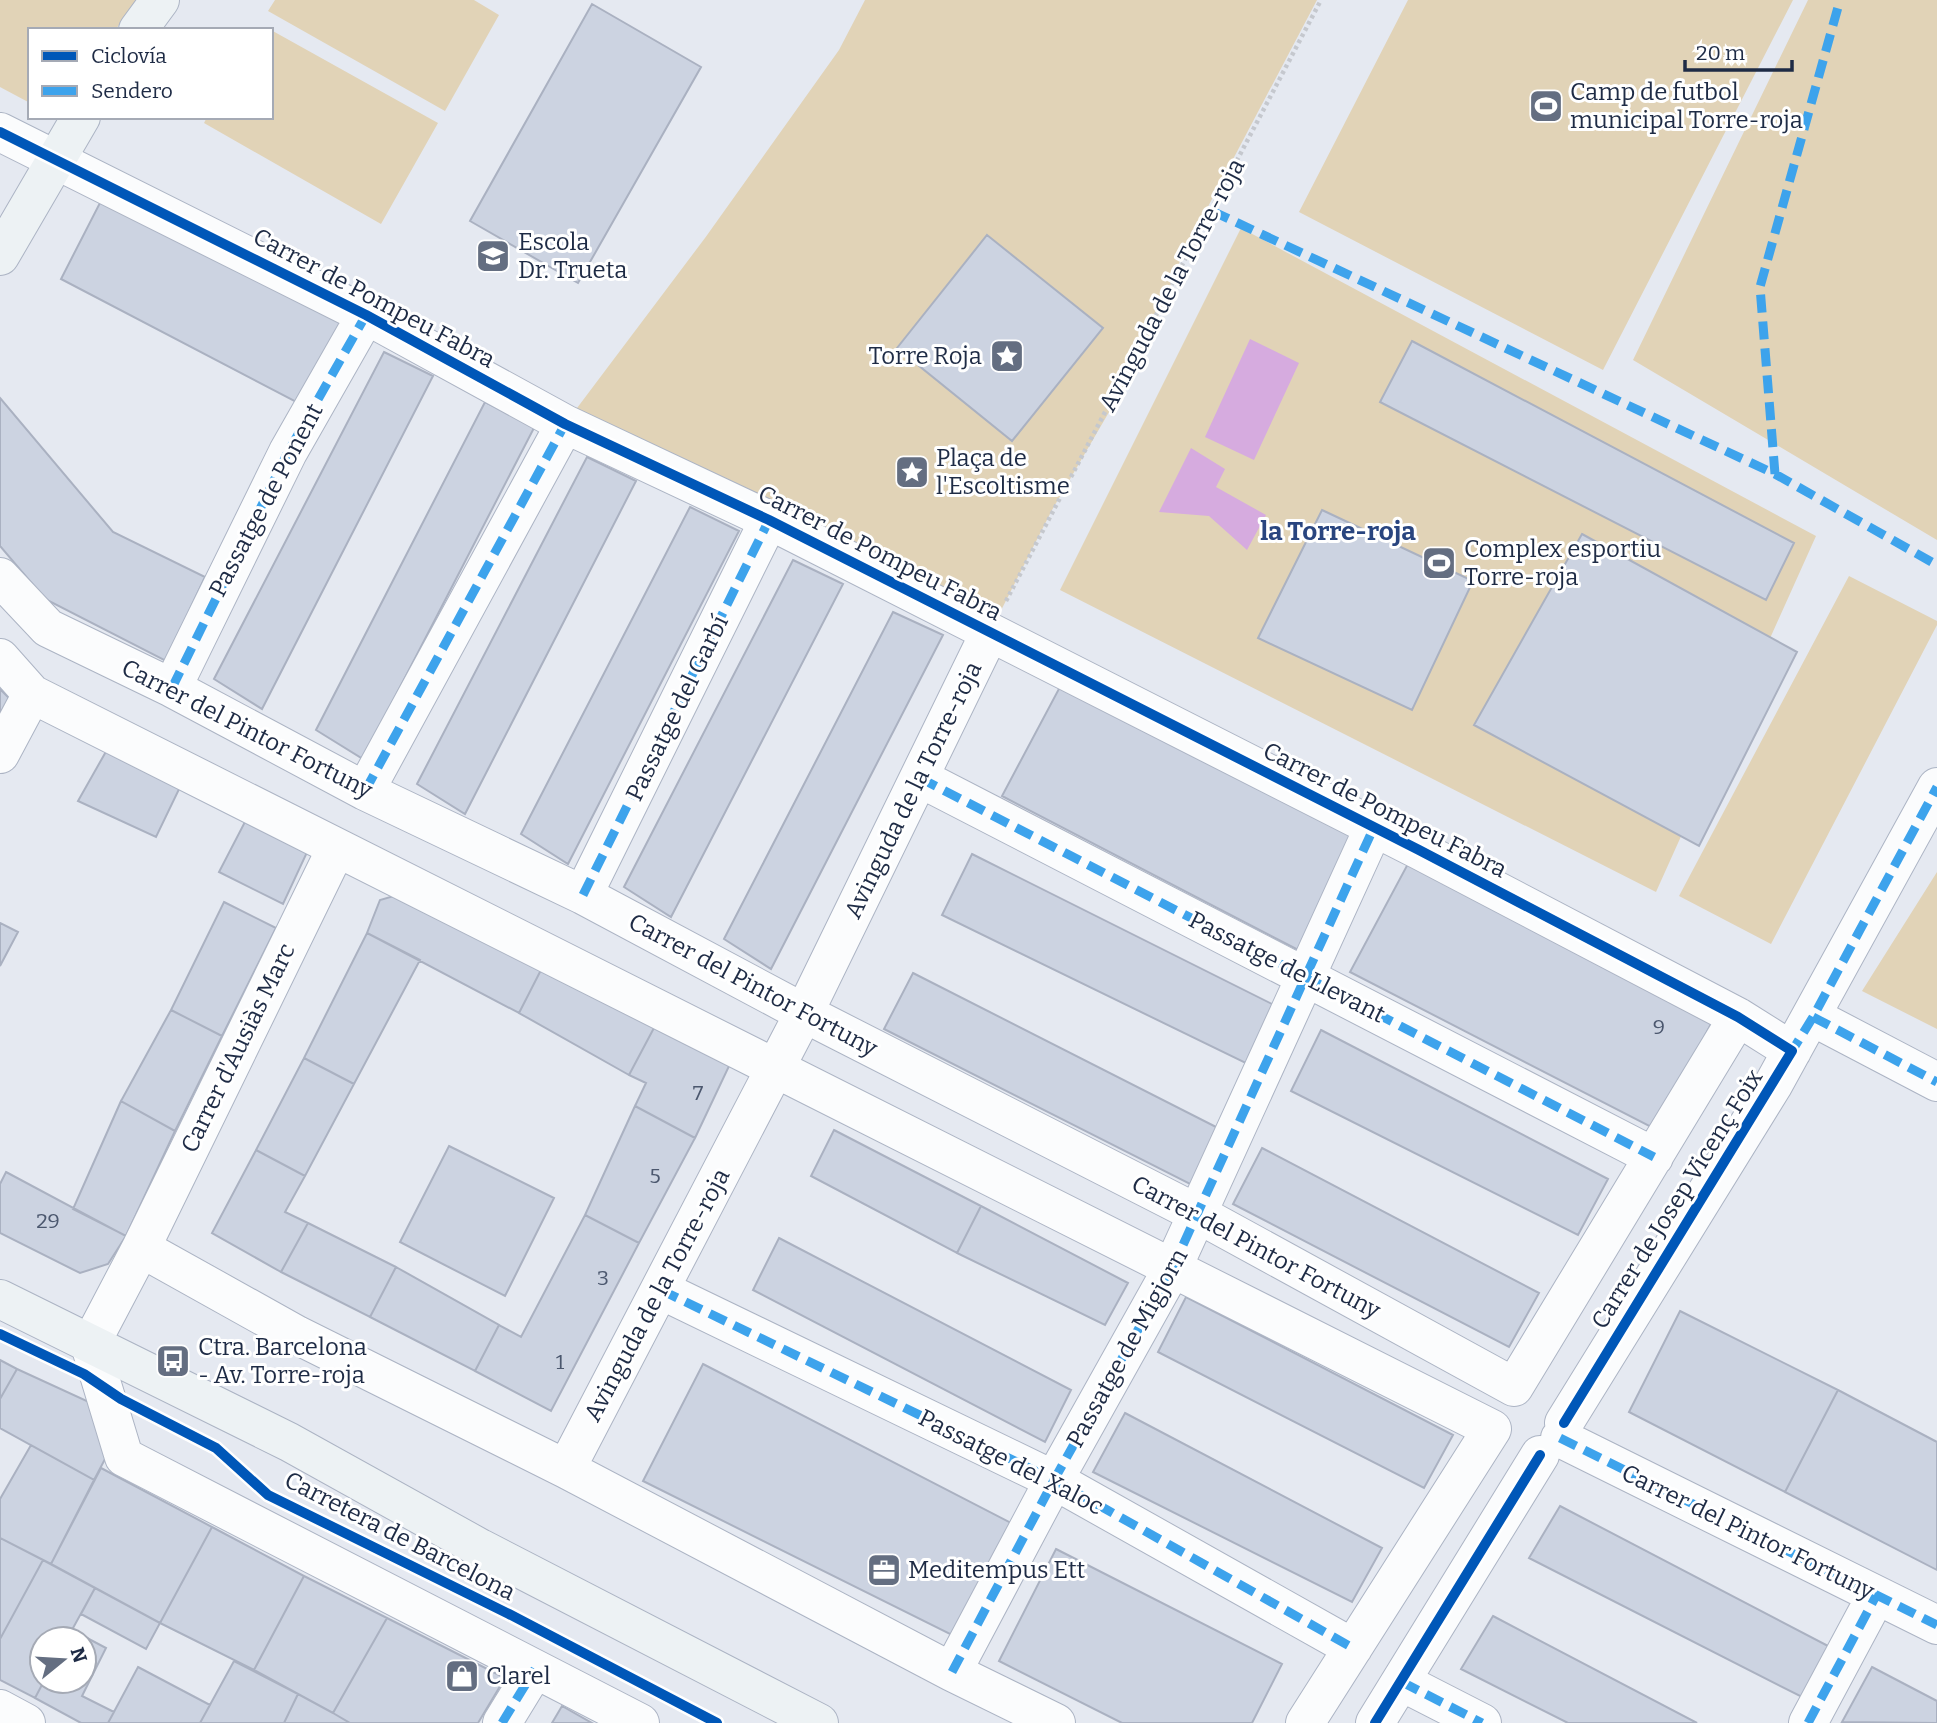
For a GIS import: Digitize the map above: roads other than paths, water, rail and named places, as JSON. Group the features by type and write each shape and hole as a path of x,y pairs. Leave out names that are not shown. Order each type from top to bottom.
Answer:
{"street":[{"path":"139,28 160,0"},
{"path":"0,256 80,119"},
{"name":"Carrer de Pompeu Fabra","path":"0,132 57,158 366,315 565,424 769,520 1374,827 1738,1017"},
{"name":"Passatge de Ponent","path":"172,688 288,452 366,315"},
{"path":"365,791 565,424"},
{"name":"Passatge del Garbí","path":"583,895 769,520"},
{"name":"Carrer del Pintor Fortuny","path":"0,577 48,628 172,688 365,791 583,895 804,1013 1198,1214 1514,1387"},
{"name":"Avinguda de la Torre-roja","path":"566,1469 804,1013 990,632"},
{"path":"0,658 32,694 1492,1429"},
{"path":"0,754 32,694"},
{"name":"Passatge de Llevant","path":"920,778 1654,1157"},
{"path":"1792,1051 1937,787"},
{"name":"Passatge de Migjorn","path":"952,1672 1054,1480 1172,1269 1374,827"},
{"name":"Carrer d'Ausiàs Marc","path":"90,1345 141,1248 336,849"},
{"name":"Carrer de Josep Vicenç Foix","path":"1375,1723 1555,1439 1792,1051 1738,1017 1514,1387"},
{"path":"1813,1017 1937,1082"},
{"path":"141,1248 297,1335 566,1469 952,1672 1056,1723"},
{"name":"Passatge del Xaloc","path":"661,1290 1054,1480 1353,1648"},
{"name":"Carretera de Barcelona","path":"0,1299 289,1442 480,1548 819,1723"},
{"path":"90,1345 124,1457 519,1695 640,1723"},
{"path":"1534,1385 1552,1393 1562,1409 1555,1439 1528,1458 1509,1452 1495,1439 1492,1429 1493,1408 1498,1399 1514,1387 1534,1385"},
{"path":"1305,1723 1492,1429"},
{"name":"Carrer del Pintor Fortuny","path":"1555,1439 1937,1625"},
{"path":"1808,1723 1876,1596"},
{"path":"1402,1682 1482,1723"},
{"path":"0,1709 26,1723"}],"place":[{"name":"Camp de futbol municipal Torre-roja","path":"1546,106"},
{"name":"Escola Dr. Trueta","path":"493,256"},
{"name":"Torre Roja","path":"1007,356"},
{"name":"Plaça de l'Escoltisme","path":"912,472"},
{"name":"Complex esportiu Torre-roja","path":"1439,563"},
{"name":"Ctra. Barcelona - Av. Torre-roja","path":"173,1361"},
{"name":"Meditempus Ett","path":"884,1570"},
{"name":"Clarel","path":"462,1676"}],"district":[{"name":"la Torre-roja","path":"1338,531"}]}
